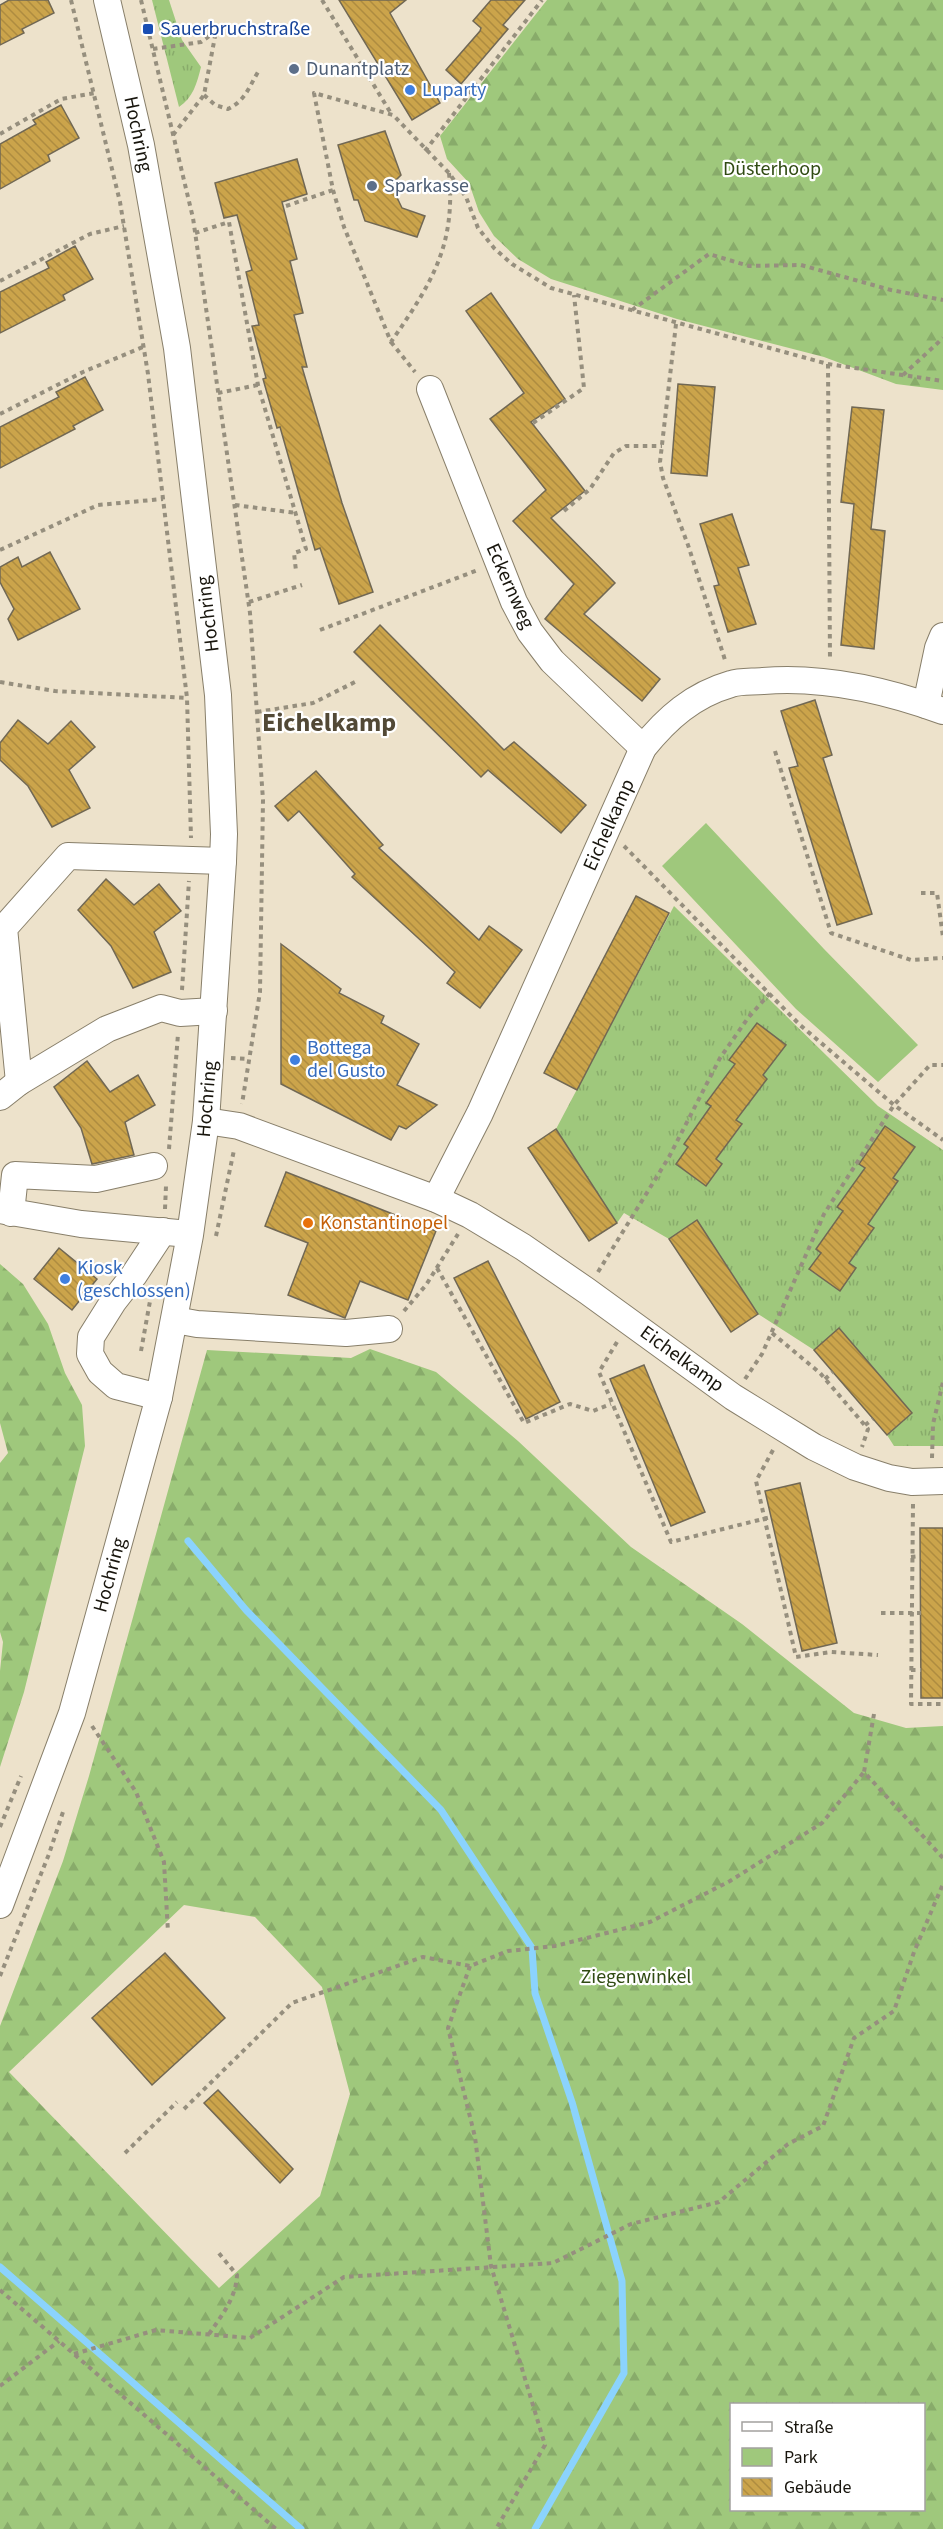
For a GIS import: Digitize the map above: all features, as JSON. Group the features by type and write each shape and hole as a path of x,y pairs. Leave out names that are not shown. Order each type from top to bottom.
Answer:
{"street":[{"name":"Hochring","path":"0,1905 72,1713 159,1397 190,1235 206,1121 223,861 224,834 218,695 177,348 141,145 107,0"},
{"name":"Eckernweg","path":"430,389 514,602 530,632 552,661 643,748"},
{"path":"934,708 938,648 943,636"},
{"name":"Eichelkamp","path":"436,1199 480,1113 643,748 665,721 695,699 732,683 785,679 831,682 875,691 934,708"},
{"path":"9,1090 4,928 68,856 223,861"},
{"path":"9,1090 107,1029 161,1008 180,1013 214,1011"},
{"name":"Eichelkamp","path":"206,1121 239,1125 436,1199 470,1215 587,1291 733,1397 814,1447 855,1467 928,1482"},
{"path":"163,1170 96,1179 7,1167 6,1211 81,1224 190,1235"},
{"path":"159,1397 116,1386 100,1372 90,1354 90,1337 163,1231"},
{"path":"175,1320 197,1324 346,1333 389,1329"}],"path":[{"path":"71,0 95,93 124,226 143,347 187,698 190,860 180,1013 163,1170 163,1231"},
{"path":"322,0 393,116 449,173 465,197 478,228 494,248 512,264 551,288 828,364 943,381"},
{"path":"425,150 542,0"},
{"path":"153,49 201,42 216,31 204,95 173,136"},
{"path":"204,95 215,105 228,109 237,105 245,97 258,72"},
{"path":"0,134 61,99 95,93"},
{"path":"393,116 314,93 333,190 344,227 391,342 430,389"},
{"path":"391,342 424,296 440,260 449,227 452,201 449,173"},
{"path":"286,206 333,190"},
{"path":"195,233 229,222 258,385 306,549 294,553 296,571"},
{"path":"0,281 90,234 124,226"},
{"path":"632,310 709,254 749,266 801,264 891,290 943,300"},
{"path":"533,423 584,388 574,295"},
{"path":"676,324 660,462 663,478 688,544 732,683"},
{"path":"902,376 943,338"},
{"path":"0,414 83,372 143,347"},
{"path":"828,364 831,682"},
{"path":"218,393 258,385"},
{"path":"564,511 590,489 614,453 626,446 663,446"},
{"path":"0,550 98,505 163,499"},
{"path":"235,505 296,513"},
{"path":"320,630 498,562"},
{"path":"249,602 302,585"},
{"path":"257,712 313,703 357,681"},
{"path":"0,682 55,691 187,698"},
{"path":"775,751 831,933 910,960 943,958"},
{"path":"607,828 800,1025 894,1105 943,1140"},
{"path":"921,893 937,893 943,937"},
{"path":"587,1291 669,1157 720,1058 748,1018 770,993"},
{"path":"733,1397 762,1354 824,1214 894,1105 930,1065 943,1065"},
{"path":"389,1329 437,1268 470,1215"},
{"path":"437,1268 524,1424 570,1404 593,1411 611,1404"},
{"path":"134,1391 153,1288"},
{"path":"630,1321 599,1372 671,1542 771,1517"},
{"path":"772,1333 825,1379 865,1425 868,1430 855,1467"},
{"path":"825,1379 833,1372"},
{"path":"943,1382 933,1424 928,1482 914,1525 911,1557 911,1704 943,1704"},
{"path":"865,1425 873,1419"},
{"path":"784,1428 756,1481 796,1657 831,1652 878,1655"},
{"path":"911,1557 920,1556"},
{"path":"778,1574 783,1572"},
{"path":"881,1613 921,1613"},
{"path":"789,1627 796,1626"},
{"path":"911,1670 921,1670"},
{"path":"184,2109 292,2003 423,1957 470,1966 508,1951 555,1946 650,1922 730,1881 822,1823 864,1772 874,1714"},
{"path":"91,1724 136,1792 164,1862 168,1932"},
{"path":"0,1827 25,1765"},
{"path":"864,1772 943,1858"},
{"path":"74,2354 156,2330 250,2338 344,2277 554,2263 631,2224 718,2202 788,2144 823,2126 854,2038 894,2011 914,1952 943,1884"},
{"path":"470,1966 447,2028 475,2137 491,2266 545,2445 496,2529"},
{"path":"125,2153 177,2102"},
{"path":"209,2334 230,2304 237,2282 237,2275 217,2251"},
{"path":"0,2290 276,2529"},
{"path":"0,2386 59,2341"}],"green space":[{"path":"152,0 169,0 182,40 201,67 191,95 179,107"},
{"name":"Düsterhoop","path":"547,0 943,0 943,390 896,384 824,357 677,319 551,279 518,259 494,236 479,212 469,183 447,159 440,136"},
{"path":"706,823 918,1045 878,1082 796,1009 662,866"},
{"path":"674,906 878,1106 943,1150 943,1446 894,1446 887,1435 912,1413 840,1329 814,1350 758,1314 697,1220 669,1239 624,1213 617,1223 556,1129","holes":["757,1023 785,1045 763,1075 767,1079 736,1120 742,1125 716,1159 722,1164 706,1186 676,1164 688,1147 684,1144 711,1106 706,1102 735,1064 730,1059","885,1126 914,1147 893,1178 897,1181 868,1224 874,1228 849,1263 840,1290 809,1270 821,1253 816,1249 843,1211 838,1207 865,1168 859,1163"]},
{"path":"0,1264 23,1284 48,1324 65,1373 82,1405 85,1446 24,1692 0,1767 0,1671 3,1642 0,1632 0,1463 8,1453 0,1423"},
{"name":"Ziegenwinkel","path":"370,1349 436,1372 518,1441 631,1547 742,1624 854,1713 906,1728 943,1726 943,2529 0,2529 0,2026 63,1861 89,1776 207,1350 351,1358","holes":["184,1905 255,1917 322,1987 350,2094 320,2196 219,2288 9,2072"]}],"building":[{"path":"9,0 48,0 54,13 22,29 24,33 0,45 0,5"},
{"path":"339,0 406,0 390,13 440,103 412,120"},
{"path":"491,0 525,0 503,25 508,29 461,84 446,70 480,31 481,28 473,21"},
{"path":"61,105 79,138 48,155 50,161 0,189 0,144 36,124 33,120"},
{"name":"Sparkasse","path":"385,131 401,175 391,185 402,208 425,216 417,237 365,221 358,200 354,200 338,145"},
{"path":"297,159 307,194 282,202 297,259 290,261 303,313 294,315 307,367 302,367 342,503 373,592 339,604 320,548 315,550 280,427 277,428 263,379 266,378 252,326 259,325 246,272 252,270 237,215 224,218 215,183"},
{"path":"75,246 93,279 63,295 65,300 0,333 0,292 49,268 46,262"},
{"path":"491,293 565,399 531,422 585,491 551,518 615,583 584,614 660,679 642,701 545,619 574,584 513,521 546,490 490,419 524,393 466,311"},
{"path":"85,377 103,410 73,426 75,429 0,468 0,427 59,397 56,392"},
{"path":"678,384 715,387 707,476 671,473"},
{"path":"852,407 884,410 871,529 885,531 874,649 841,645 854,504 841,502"},
{"path":"732,514 749,565 738,568 756,624 728,632 714,586 719,585 700,524"},
{"path":"50,552 80,609 18,640 8,619 14,609 0,582 0,567 18,557 22,567"},
{"path":"380,625 504,750 514,742 586,805 561,833 488,770 481,777 354,652"},
{"path":"815,700 832,755 823,758 872,914 837,925 789,768 798,766 781,711"},
{"path":"18,720 48,744 71,721 95,747 69,770 90,808 52,827 28,786 0,760 0,743"},
{"path":"316,771 383,845 379,848 479,940 489,926 522,950 480,1008 447,983 455,972 352,877 355,874 299,811 288,821 275,806"},
{"path":"106,879 134,905 159,884 181,911 154,932 171,972 133,988 111,946 78,910"},
{"path":"636,896 669,913 577,1090 544,1073"},
{"path":"281,944 341,989 339,993 384,1016 381,1023 419,1044 397,1085 437,1105 406,1129 399,1126 391,1140 281,1084"},
{"path":"757,1023 786,1045 763,1075 767,1079 736,1120 742,1124 716,1159 722,1164 706,1186 676,1164 688,1147 684,1144 711,1106 706,1103 735,1064 729,1060"},
{"path":"87,1061 110,1092 138,1075 155,1105 125,1122 134,1155 92,1164 81,1128 54,1087"},
{"path":"885,1126 915,1147 893,1178 898,1181 868,1224 874,1228 849,1263 856,1268 840,1291 809,1269 821,1253 816,1249 843,1211 837,1207 865,1168 859,1164"},
{"path":"556,1129 617,1223 589,1241 528,1148"},
{"path":"286,1172 436,1231 408,1300 360,1281 345,1318 288,1295 308,1243 265,1226"},
{"path":"697,1220 758,1314 731,1332 669,1239"},
{"name":"Kiosk (geschlossen)","path":"59,1248 97,1279 72,1310 34,1279"},
{"path":"488,1261 560,1402 526,1419 454,1278"},
{"path":"839,1328 912,1413 887,1435 814,1350"},
{"path":"644,1365 705,1512 671,1526 610,1379"},
{"path":"800,1483 837,1643 802,1651 765,1491"},
{"path":"920,1528 943,1528 943,1698 921,1698"},
{"path":"165,1953 225,2018 152,2085 92,2018"},
{"path":"218,2090 293,2169 280,2183 204,2103"}],"waterway":[{"path":"188,1541 246,1610 441,1810 532,1948 535,1993 572,2102 622,2281 624,2373 535,2529"},
{"path":"0,2267 301,2529"}],"place":[{"name":"Sauerbruchstraße","path":"148,29"},
{"name":"Dunantplatz","path":"294,69"},
{"name":"Luparty","path":"410,90"},
{"name":"Sparkasse","path":"372,186"},
{"name":"Bottega del Gusto","path":"295,1060"},
{"name":"Konstantinopel","path":"308,1223"},
{"name":"Kiosk (geschlossen)","path":"65,1279"}],"district":[{"name":"Eichelkamp","path":"329,722"}]}
